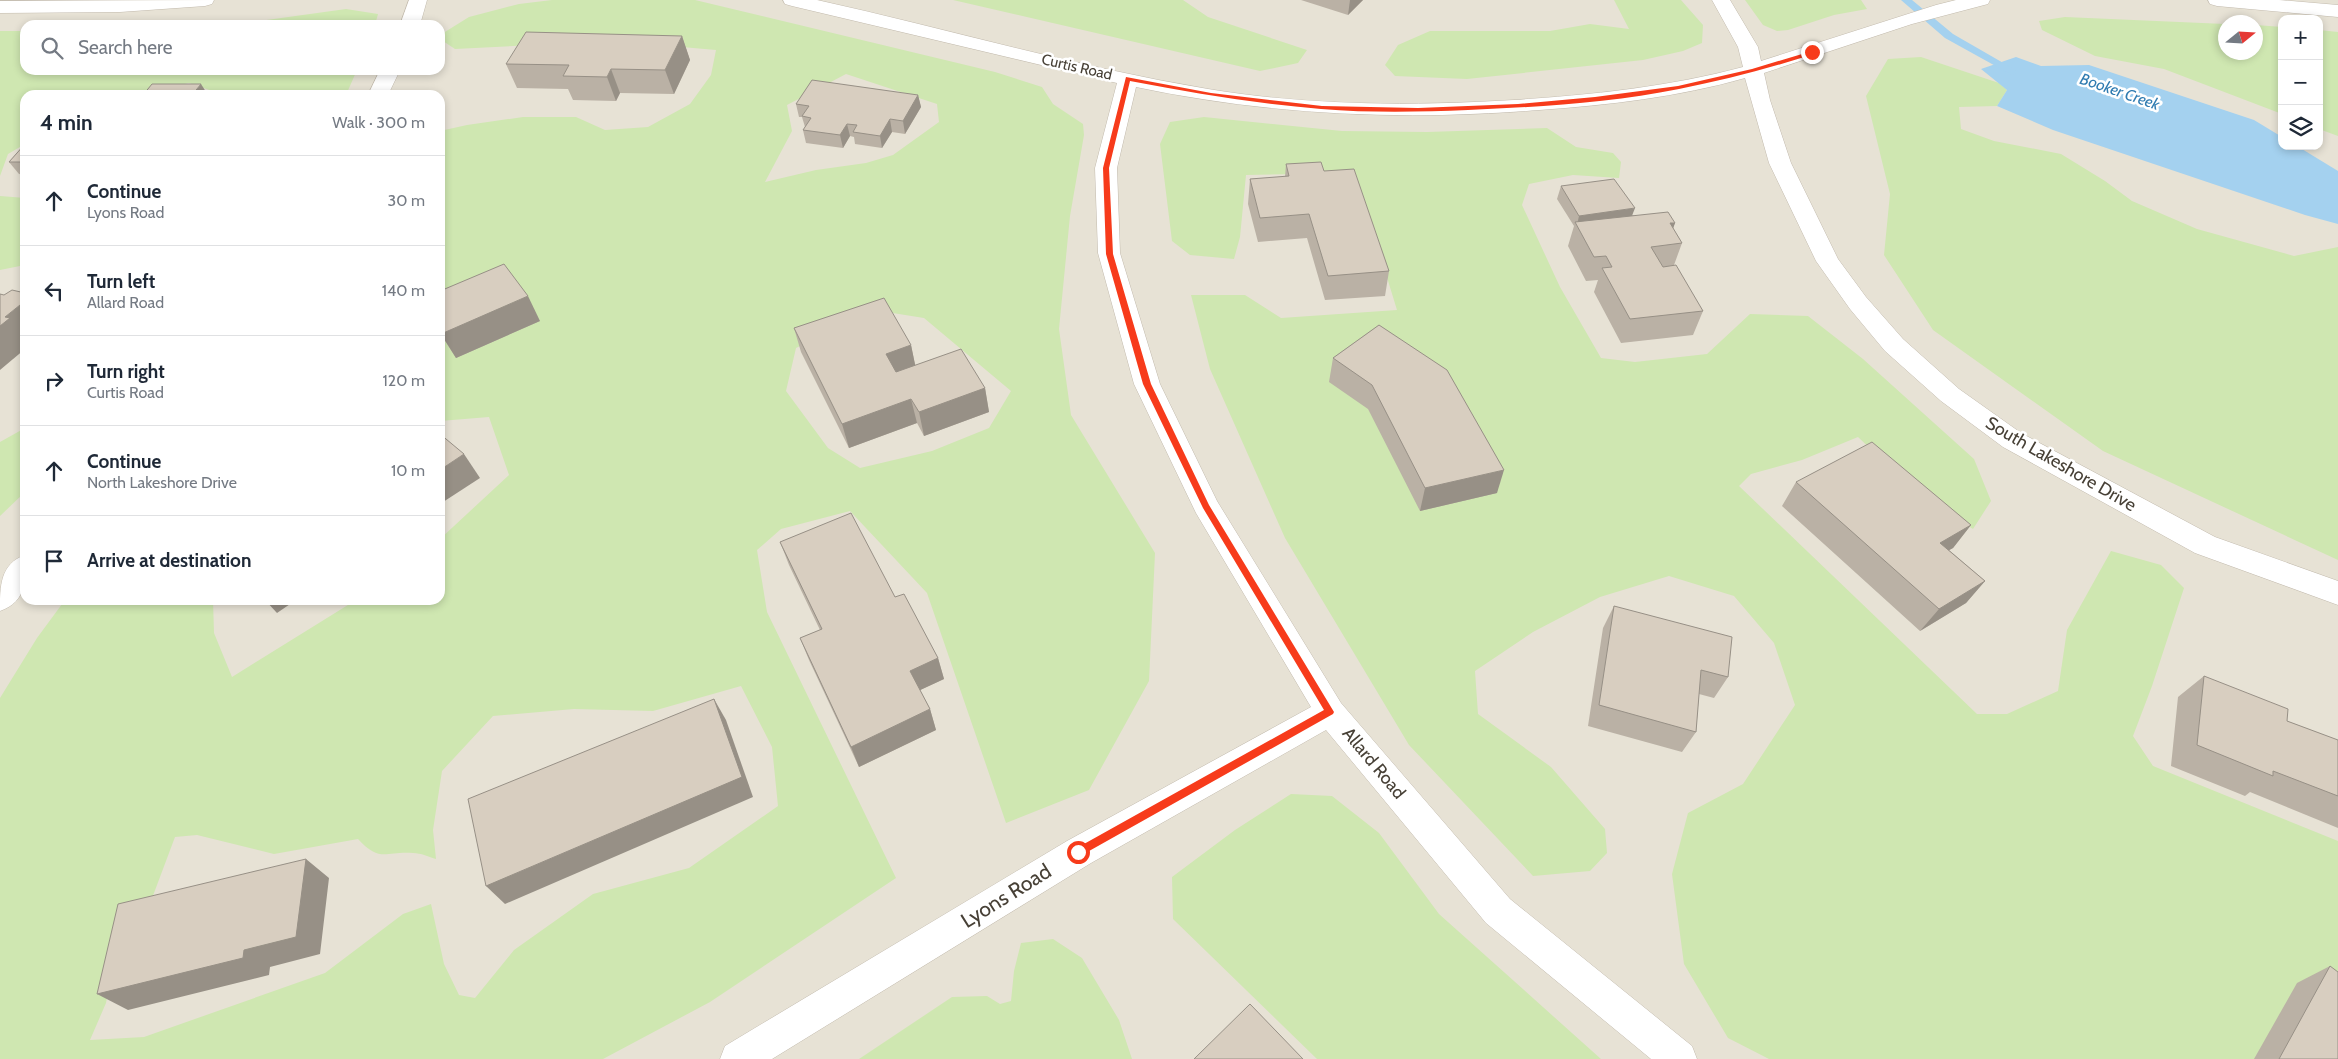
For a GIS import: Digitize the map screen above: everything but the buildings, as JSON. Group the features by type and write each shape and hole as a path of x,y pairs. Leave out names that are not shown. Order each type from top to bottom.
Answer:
{"street":[{"path":"0,7 120,6 205,0"},
{"path":"412,20 418,0"},
{"name":"Curtis Road","path":"792,0 1128,79 1211,95 1322,108 1418,110 1518,106 1595,99 1678,88 1754,71 1894,22 1971,2"},
{"name":"South Lakeshore Drive","path":"1721,0 1748,47 1760,100 1780,163 1828,261 1858,303 1894,346 1950,395 2012,440 2205,545 2338,593"},
{"path":"2218,0 2286,3 2338,11"},
{"path":"380,90 388,75"},
{"name":"Allard Road","path":"1128,79 1106,168 1109,254 1147,384 1206,506 1330,712 1498,910 1679,1059"},
{"path":"0,599 20,573"},
{"name":"Lyons Road","path":"738,1059 1078,852 1330,712"}],"shaded area":[{"path":"0,0 2338,0 2338,1059 0,1059"}],"green space":[{"path":"552,0 695,0 995,72 1042,87 1053,104 1083,124 1084,135 1070,216 1059,329 1071,415 1155,553 1149,681 1089,790 1006,823 927,593 850,511 781,529 757,550 767,612 896,878 710,1002 603,1059 0,1059 0,698 37,638 61,605 213,605 214,633 232,677 348,605 445,605 445,534 509,475 489,417 445,421 445,130 523,117 576,117 605,130 648,127 690,104 711,75 716,50 613,41 455,49 445,42 445,32 469,17 519,4","holes":["846,74 937,104 939,122 893,155 866,163 816,170 765,182 792,131 787,105","874,310 924,318 1011,391 989,428 932,451 860,468 828,448 786,391 796,348","741,686 772,747 778,806 689,868 593,894 514,950 475,998 459,995 444,964 431,904 403,914 325,973 144,1037 90,1040 106,1003 112,970 148,909 175,837 197,835 274,854 358,839 372,851 378,853 416,853 436,859 433,830 442,771 493,716 574,709 653,711"]},
{"path":"953,0 1183,0 1208,17 1307,50 1298,63 1260,71"},
{"path":"1614,0 1681,0 1703,25 1702,43 1683,51 1643,60 1467,79 1395,76 1385,65 1398,45 1430,31 1550,31 1590,24 1629,29"},
{"path":"1745,0 1861,0 1867,9 1834,15 1788,30 1777,31 1763,25"},
{"path":"346,9 378,14 376,20 266,20"},
{"path":"2065,17 2218,24 2218,60 2263,60 2263,26 2278,27 2278,112 2164,69 2095,56 2042,30 2039,21"},
{"path":"2323,30 2338,32 2338,136 2323,130"},
{"path":"0,31 20,31 20,75 355,75 348,90 209,90 189,83 158,90 20,90 20,147 8,154 0,176"},
{"path":"1921,57 1999,83 2007,90 1997,106 1959,107 1961,129 1994,141 2061,154 2105,181 2132,201 2197,229 2294,256 2338,247 2338,560 2103,451 1933,330 1884,255 1890,194 1866,96 1888,59"},
{"path":"1204,117 1342,131 1427,132 1547,128 1576,147 1613,153 1621,162 1619,178 1573,175 1529,184 1522,205 1560,287 1601,358 1635,362 1707,354 1750,314 1808,316 1863,359 1974,459 1991,501 1973,529 1915,491 1858,437 1802,460 1751,474 1739,486 1977,714 2007,714 2058,691 2067,630 2111,551 2161,565 2184,588 2152,686 2133,736 2153,766 2338,841 2338,1059 1769,1059 1728,1038 1684,964 1672,874 1688,813 1743,784 1795,705 1774,643 1734,596 1669,576 1600,597 1533,632 1475,671 1478,714 1551,767 1605,829 1607,853 1590,871 1533,876 1409,745 1285,538 1210,369 1191,295 1245,295 1281,318 1397,310 1355,173 1246,175 1240,237 1234,259 1190,255 1172,241 1160,144 1170,122"},
{"path":"0,196 20,198 20,266 0,270"},
{"path":"20,431 20,497 0,516 0,442"},
{"path":"1291,794 1332,796 1379,833 1439,914 1601,1059 1317,1059 1173,919 1172,877 1235,830"},
{"path":"1053,939 1082,958 1119,1020 1132,1059 859,1059 952,997 987,996 1000,1004 1011,1001 1014,971 1021,943"}],"water":[{"path":"2016,57 2041,66 2089,65 2254,120 2278,135 2278,150 2304,150 2338,171 2338,224 2305,215 2053,130 1997,106 2007,90 1981,69"}],"waterway":[{"name":"Booker Creek","path":"1906,0 1949,36 2014,72"}],"route":[{"path":"1078,852 1330,712 1206,506 1147,384 1109,254 1106,168 1128,79 1211,95 1322,108 1418,110 1518,106 1595,99 1692,86 1754,71 1812,52"}]}
